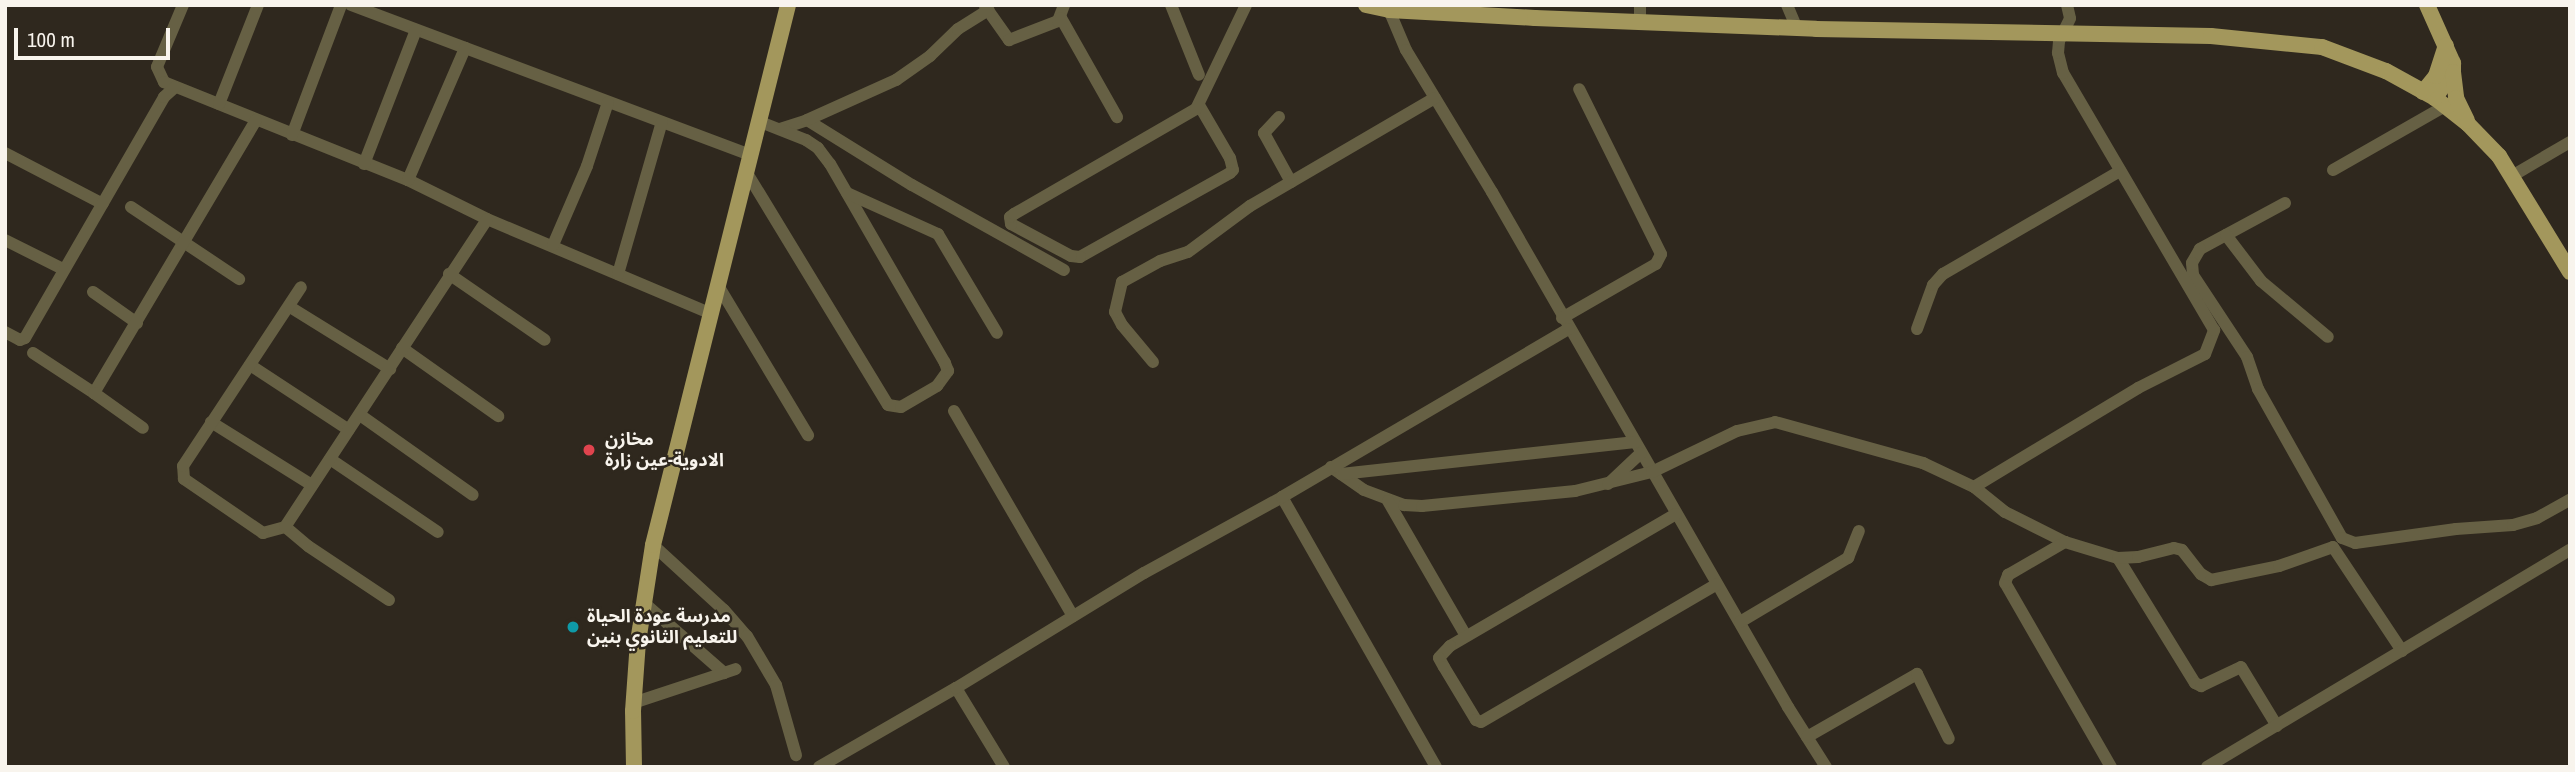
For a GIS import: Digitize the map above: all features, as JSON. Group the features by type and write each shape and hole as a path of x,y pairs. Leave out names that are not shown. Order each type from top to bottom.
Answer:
{"main road":[{"path":"634,767 633,704 643,602 653,545 788,5"},
{"path":"1366,5 1389,10 1640,13 1797,28 2254,38 2322,47 2368,63 2434,99 2468,124 2499,156 2569,269"},
{"path":"2427,5 2446,43 2456,98 2468,124"},
{"path":"2434,99 2446,43"},
{"path":"2434,99 2452,72"}],"street":[{"path":"183,5 157,67 160,78 292,135 408,180 487,219 712,314"},
{"path":"219,104 258,5"},
{"path":"292,135 341,5"},
{"path":"351,5 751,155"},
{"path":"1171,5 1199,75"},
{"path":"1199,106 1230,158 1233,170 1230,173 1080,257 1071,256 1011,224 1010,217 1014,214 1199,106 1246,5"},
{"path":"1787,5 1797,28"},
{"path":"1974,487 2138,388 2208,351 2213,327 2063,73 2058,53 2070,15 2067,5"},
{"path":"780,129 807,120 896,80 930,56 958,29 986,8 1009,40 1063,12 1117,117"},
{"path":"1389,10 1397,35 1826,767"},
{"path":"364,164 416,30"},
{"path":"408,180 465,48"},
{"path":"5,332 20,340 25,338 164,97 175,86"},
{"path":"819,767 840,761 1073,616 1282,497 1336,470 1656,264 1661,254 1579,89"},
{"path":"1153,362 1122,325 1115,312 1117,293 1122,282 1160,261 1188,252 1250,206 1435,98"},
{"path":"2333,170 2434,99"},
{"path":"553,245 587,166 608,102"},
{"path":"1279,117 1264,133 1291,181"},
{"path":"94,393 256,120"},
{"path":"807,120 912,185 1064,270"},
{"path":"747,173 888,405 901,407 937,386 948,372 847,192 818,148 758,121"},
{"path":"618,274 662,122"},
{"path":"2512,176 2570,142"},
{"path":"5,153 103,204"},
{"path":"1916,329 1933,285 1943,274 2120,171"},
{"path":"847,192 938,234 997,333"},
{"path":"2286,204 2200,249 2192,263 2193,275 2247,357 2258,389 2346,541 2356,543 2456,529 2513,525 2537,519 2570,500"},
{"path":"131,207 239,279"},
{"path":"301,287 183,466 184,479 263,533 285,527 487,219"},
{"path":"2226,235 2261,281 2328,337"},
{"path":"5,240 63,269"},
{"path":"449,274 545,340"},
{"path":"719,287 808,435"},
{"path":"93,292 137,323"},
{"path":"290,307 390,369"},
{"path":"402,348 498,416"},
{"path":"33,353 143,428"},
{"path":"250,365 349,430"},
{"path":"954,411 1073,616"},
{"path":"359,415 474,495"},
{"path":"211,422 312,485"},
{"path":"1336,470 1364,490 1388,501 1422,506 1575,491 1652,472 1737,431 1774,422 1923,463 1974,487 2005,512 2064,541 2118,558 2138,557 2174,548 2182,550 2201,574 2211,580 2279,566 2333,547 2402,651"},
{"path":"1336,470 1638,447"},
{"path":"1608,485 1638,447"},
{"path":"330,459 438,532"},
{"path":"1282,497 1436,767"},
{"path":"1388,501 1466,636"},
{"path":"1676,513 1466,636 1439,658 1476,720 1481,722 1717,584"},
{"path":"285,527 308,546 389,600"},
{"path":"1740,622 1849,558 1859,531"},
{"path":"2064,541 2008,575 2006,583 2110,767"},
{"path":"653,545 724,610 754,646 776,685 796,755"},
{"path":"2207,767 2226,762 2277,726 2570,550"},
{"path":"2118,558 2195,683 2201,686 2241,667 2277,726"},
{"path":"633,704 730,671 643,602"},
{"path":"1807,737 1917,674 1949,738"},
{"path":"956,688 1004,767"}],"place":[{"name":"مخازن الادوية-عين زارة","path":"589,450"},
{"name":"مدرسة عودة الحياة للتعليم الثانوي بنين","path":"573,627"}]}
